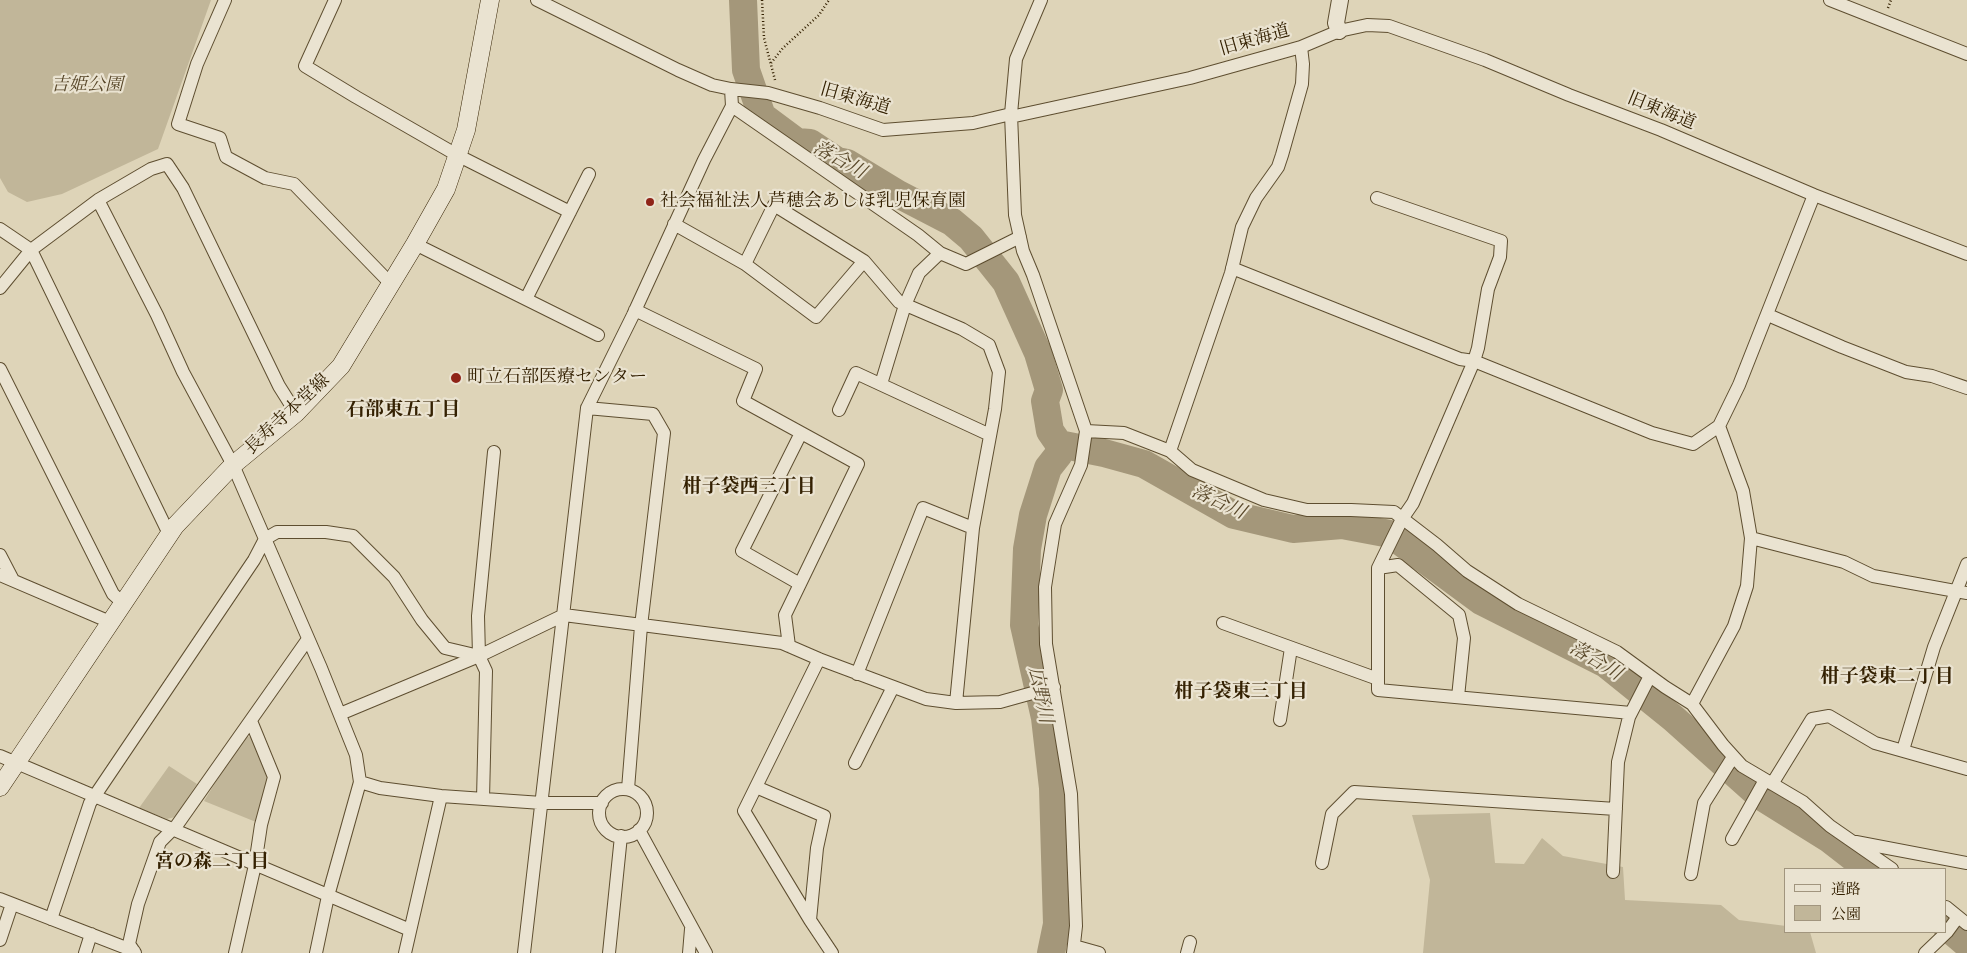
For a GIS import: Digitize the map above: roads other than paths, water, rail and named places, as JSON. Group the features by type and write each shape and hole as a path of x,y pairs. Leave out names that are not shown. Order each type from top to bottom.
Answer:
{"main road":[{"name":"長寿寺本堂線","path":"0,787 170,534 233,465 296,413 341,366 446,189 466,130 490,0"}],"street":[{"path":"225,0 197,64 178,124 220,138 226,157 265,178 294,184 391,284"},
{"path":"335,0 305,66 457,156 570,212"},
{"name":"旧東海道","path":"537,0 712,85 774,95 883,130 973,123 1011,114 1014,116 1190,78 1301,47 1339,31 1367,25 1390,26 1485,60 1568,95 1662,130 1814,195 1967,254"},
{"path":"1041,0 1016,59 1011,114 1015,215 1023,251 1034,275 1086,431 1081,465 1055,524 1045,586 1046,644 1072,794 1076,926 1073,950 1099,953"},
{"path":"1339,31 1336,23 1340,0"},
{"path":"1830,0 1967,54"},
{"path":"1170,451 1232,268 1242,227 1256,198 1278,167 1282,155 1302,84 1303,64 1301,47"},
{"path":"524,953 587,408 635,310 704,160 732,106 736,90"},
{"path":"732,106 918,235 940,254 966,264 1020,237"},
{"path":"0,288 31,250 98,200 151,169 167,164 183,188 279,386 296,413"},
{"path":"526,299 589,174"},
{"path":"1232,268 1460,359 1474,361 1652,433 1693,444 1719,426 1740,385 1814,195"},
{"path":"1377,198 1501,241 1500,257 1488,289 1474,361 1413,503 1402,519 1378,568 1378,690 1631,712"},
{"path":"98,200 157,315 183,372 233,465 356,755 360,782 328,896 316,953"},
{"path":"745,264 774,204 864,261 898,302 962,329 989,345 999,372 973,528 956,703"},
{"path":"674,224 745,264 816,317 864,261"},
{"path":"0,230 31,250 170,534"},
{"path":"415,244 598,335"},
{"path":"881,384 905,305 919,273 940,254"},
{"path":"635,310 756,369 743,401 858,464 785,615 789,646"},
{"path":"1768,314 1842,347 1906,372 1932,376 1967,388"},
{"path":"0,369 112,594 123,603"},
{"path":"839,410 856,373 990,435"},
{"path":"587,408 653,414 664,433 642,626 628,789"},
{"path":"1692,704 1734,626 1747,586 1751,538 1743,491 1719,426"},
{"path":"1086,431 1124,433 1170,451 1192,470 1264,500 1307,510 1394,512 1467,571 1518,604 1617,652 1692,704 1729,764 1742,766 1766,783 1803,802 1830,826 1891,868"},
{"path":"800,584 742,551 801,433"},
{"path":"483,799 486,671 479,656 478,616 494,452"},
{"path":"858,674 923,508 973,528"},
{"path":"51,919 90,803 254,560 265,539 277,532 326,532 353,536 394,577 422,620 444,648 479,656"},
{"path":"1751,538 1844,562 1873,576 1962,592"},
{"path":"0,554 13,580"},
{"path":"1903,750 1934,647 1962,592 1967,564"},
{"path":"1378,568 1398,565 1459,615 1464,638 1458,697"},
{"path":"0,575 110,622"},
{"path":"340,714 479,656 564,615 782,643 926,700 956,703 1000,702 1054,686"},
{"path":"1223,623 1378,679"},
{"path":"134,952 129,944 138,904 160,842 177,825 308,639"},
{"path":"1280,720 1291,648"},
{"path":"819,659 744,811 832,953"},
{"path":"1613,872 1618,762 1631,712 1650,676"},
{"path":"855,763 893,688"},
{"path":"1732,839 1753,800 1812,718 1829,716 1875,742 1967,769"},
{"path":"234,953 256,865 261,825 274,777 251,721"},
{"path":"0,756 410,930"},
{"path":"1691,874 1704,802 1729,764"},
{"path":"360,782 380,788 441,796 542,803 602,803"},
{"path":"756,787 824,816 818,848 810,920"},
{"path":"628,789 641,797 645,803 647,817 639,830 628,836 614,834 603,825 600,810 602,803 612,792 628,789"},
{"path":"1322,863 1332,814 1354,792 1616,809"},
{"path":"405,953 441,796"},
{"path":"639,830 691,929 706,953"},
{"path":"609,953 622,836"},
{"path":"1852,841 1967,863"},
{"path":"0,940 6,901 134,952"},
{"path":"1947,908 1960,920 1947,932"},
{"path":"689,953 691,929"},
{"path":"1925,953 1946,933"},
{"path":"85,953 91,934"}],"waterway":[{"name":"落合川","path":"743,0 746,70 762,116 797,142 810,143 837,161 847,163 898,194 952,222 971,238 1006,282 1038,353 1049,390 1045,401 1050,431 1059,444 1104,453 1144,464 1234,515 1293,529 1342,525 1390,534 1481,601 1606,664 1673,718 1759,795 1828,838 1867,868"},
{"name":"広野川","path":"1051,953 1057,924 1053,788 1045,718 1024,625 1027,549 1033,515 1048,468 1059,454 1059,444"},
{"name":"落合川","path":"1947,927 1967,944"}],"place":[{"name":"社会福祉法人芦穂会あしほ乳児保育園","path":"650,202"},
{"name":"町立石部医療センター","path":"456,378"}],"district":[{"name":"石部東五丁目","path":"403,411"},
{"name":"柑子袋西三丁目","path":"749,488"},
{"name":"柑子袋東二丁目","path":"1887,678"},
{"name":"柑子袋東三丁目","path":"1241,693"},
{"name":"宮の森二丁目","path":"212,863"}],"park label":[{"name":"吉姫公園","path":"87,86"}]}
